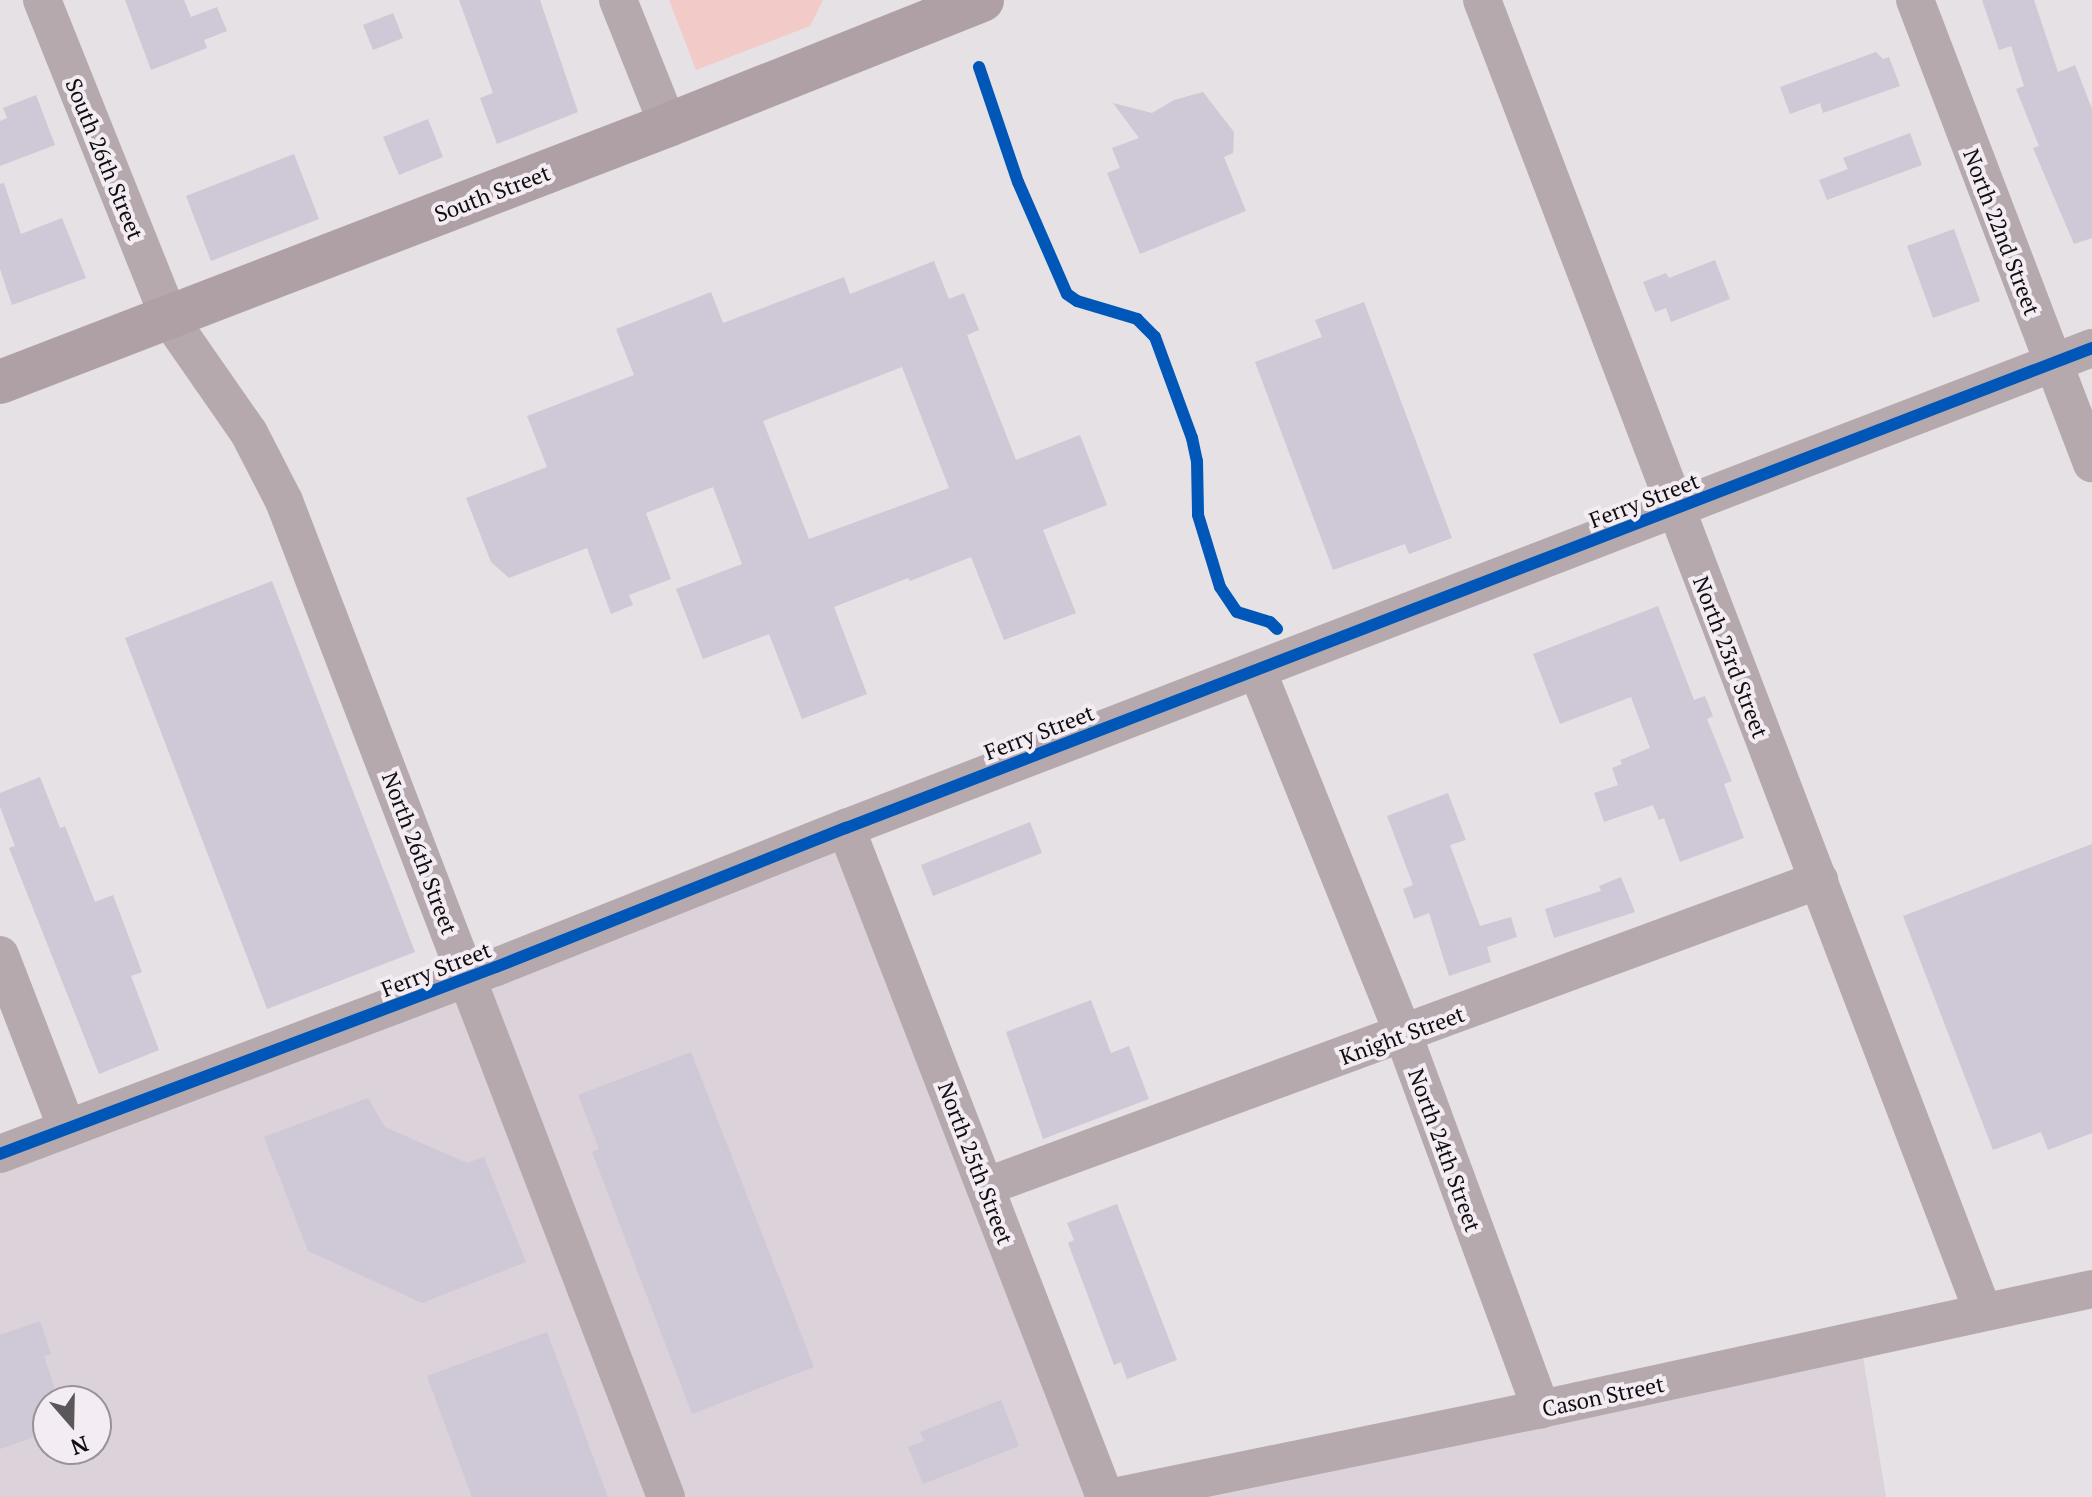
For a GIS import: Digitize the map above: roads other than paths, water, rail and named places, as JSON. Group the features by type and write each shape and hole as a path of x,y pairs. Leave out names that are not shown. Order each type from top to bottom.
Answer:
{"main road":[{"name":"South Street","path":"0,382 668,125 982,0"}],"street":[{"name":"South 26th Street","path":"42,0 169,318"},
{"path":"618,0 668,125"},
{"name":"North 23rd Street","path":"1482,0 1983,1312"},
{"name":"North 22nd Street","path":"1915,0 2092,463"},
{"name":"North 26th Street","path":"169,318 249,433 284,501 666,1497"},
{"name":"Ferry Street","path":"0,1154 468,978 846,828 2092,348"},
{"name":"North 24th Street","path":"1257,670 1403,1034 1541,1409"},
{"name":"North 25th Street","path":"846,828 1105,1497"},
{"name":"Knight Street","path":"985,1187 1819,880"},
{"path":"0,955 67,1129"},
{"name":"Cason Street","path":"1113,1497 1541,1409 2092,1289"}]}
